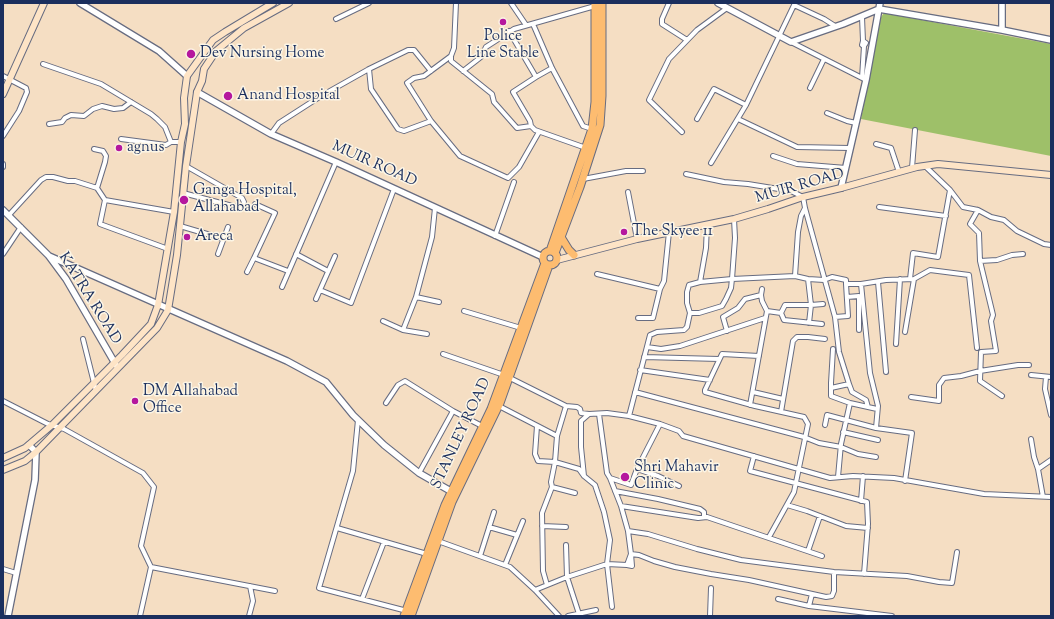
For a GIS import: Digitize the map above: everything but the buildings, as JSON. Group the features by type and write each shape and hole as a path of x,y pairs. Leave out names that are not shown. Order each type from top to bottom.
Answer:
{"main road":[{"path":"3,94 44,3"},
{"path":"3,458 25,448 52,425 151,324 158,305 174,212 181,142 185,124 184,93 188,74 214,40 273,3"},
{"path":"3,470 25,461 36,452 157,328 168,310 177,255 186,166 196,95 204,69 216,51 244,28 289,3"},
{"path":"554,254 546,253 545,262 553,265 554,254 592,129 595,102 597,4"},
{"path":"554,254 583,179 600,125 602,96 597,4"},
{"path":"188,74 200,71 203,75"},
{"path":"184,93 186,98 196,95"},
{"name":"MUIR ROAD","path":"554,254 574,255 637,239 734,219 803,197 912,168 938,164 1051,175"},
{"path":"561,237 568,250 574,255"},
{"name":"STANLEY ROAD","path":"408,614 438,541 453,493 499,406 506,376 521,328 545,262"},
{"name":"STANLEY ROAD","path":"408,614 426,554 482,426 506,376 545,262"}],"street":[{"path":"80,3 159,51 188,74"},
{"path":"336,20 369,3"},
{"path":"456,3 454,48 451,61 492,94 494,102 517,128 531,126"},
{"path":"511,3 526,25"},
{"path":"669,3 662,19 662,24 687,40"},
{"path":"718,3 864,79"},
{"path":"1002,3 1002,30"},
{"path":"463,71 481,57 486,47 508,31 597,4"},
{"path":"711,163 746,105 794,4 836,26"},
{"path":"841,188 856,123 864,79 873,45 880,6"},
{"path":"791,42 862,17 880,6 1051,40"},
{"path":"682,132 649,100 669,59 697,30 727,8"},
{"path":"862,17 864,79"},
{"path":"534,24 552,68 583,126 592,129"},
{"path":"508,31 536,77"},
{"path":"864,43 873,45"},
{"path":"271,134 279,123 321,96 369,69 411,49 419,55 431,71"},
{"path":"451,56 424,76 414,78 407,83 431,121 460,156 508,178 519,167 539,132"},
{"path":"810,88 824,59"},
{"path":"43,64 101,84 131,102 157,119 165,127 172,142"},
{"path":"552,68 513,92 530,121 531,126 535,130 586,148"},
{"path":"369,69 371,89 398,129 404,131 431,121"},
{"path":"3,76 26,88 27,92 19,111 3,136"},
{"path":"697,119 714,89 746,105"},
{"name":"MUIR ROAD","path":"196,95 271,134 394,188 495,236 545,262"},
{"path":"49,124 62,122 65,118 71,115 84,116 93,109 102,106 114,109 123,108 131,102"},
{"path":"827,113 856,123"},
{"path":"738,119 797,147 850,148"},
{"path":"912,168 915,130"},
{"path":"121,139 166,145 172,142 181,142"},
{"path":"876,144 891,148 899,172"},
{"path":"94,149 103,151 106,156 97,188"},
{"path":"773,156 797,164 846,168"},
{"path":"282,287 336,162"},
{"path":"183,193 240,208 243,206 244,202 242,198 186,166"},
{"path":"925,166 950,190 962,207 978,210 991,217 1004,220 1017,231 1044,244 1051,245"},
{"path":"583,179 626,171 643,171"},
{"path":"686,174 724,182 748,184 791,191 803,197 835,317 839,352 852,392 866,400 868,407"},
{"path":"8,215 41,180 46,177 75,181 97,188 105,200 100,224 168,250"},
{"path":"495,236 514,182"},
{"path":"320,290 351,303 394,188"},
{"path":"905,332 912,279 913,253 938,257 950,190"},
{"path":"628,192 637,239"},
{"path":"105,200 174,212"},
{"path":"246,272 275,213 255,204"},
{"path":"880,207 946,216"},
{"path":"403,330 416,296 432,237 435,208"},
{"path":"795,276 798,232 801,216 805,208"},
{"name":"KATRA ROAD","path":"3,210 49,256 66,279 118,368"},
{"path":"978,210 970,224 980,233 980,261 993,315 991,321 996,350 981,352 980,381 1002,396"},
{"path":"690,313 699,313 722,306 731,288 735,238 734,219"},
{"path":"700,282 706,248 707,224"},
{"path":"180,226 224,239"},
{"path":"3,254 21,227"},
{"path":"218,254 228,227"},
{"path":"638,318 653,318 660,290 664,281 669,232"},
{"path":"296,254 328,271"},
{"path":"980,261 997,260 1012,255 1023,254"},
{"path":"49,256 168,310 287,361 326,382 358,420 384,445 419,472 453,493"},
{"path":"316,299 335,256"},
{"path":"254,258 288,271"},
{"path":"846,284 912,279 930,270 969,275 977,348"},
{"path":"597,274 660,290"},
{"path":"629,416 650,335 657,332 684,330 687,327 690,313 687,303 689,284 732,279 795,276 824,280 832,277 842,278 846,280 848,316 835,317"},
{"path":"808,279 811,305 809,323"},
{"path":"896,344 900,279"},
{"path":"878,282 886,372"},
{"path":"861,284 870,373 877,409 876,428"},
{"path":"750,405 767,312 762,301 762,289"},
{"path":"727,332 722,317 738,308 745,299 761,294"},
{"path":"416,296 439,302"},
{"path":"847,297 859,296 859,330"},
{"path":"822,324 784,320 781,313 785,305 823,304"},
{"path":"464,311 521,328"},
{"path":"767,312 781,313"},
{"path":"647,347 661,349 680,346 727,332 765,318"},
{"path":"383,321 403,330 427,334"},
{"path":"781,412 793,341 797,337 825,339"},
{"path":"83,339 96,391"},
{"path":"833,349 831,396 850,403 877,409"},
{"path":"443,354 506,376 566,406 577,407 580,409 581,413 607,413 629,416 660,424 679,431 683,436 830,478 863,476 894,478 984,494 1051,497"},
{"path":"759,356 722,354 705,392 750,405 804,417 808,424 804,437 796,483 787,505 769,538"},
{"path":"644,356 719,359"},
{"path":"911,397 939,401 939,385 944,378 961,376 980,371 1029,365"},
{"path":"640,370 710,380"},
{"path":"1031,375 1051,377"},
{"path":"1046,377 1045,389 1051,415"},
{"path":"386,403 398,384 404,381 453,411 482,426"},
{"path":"831,388 849,384"},
{"path":"635,392 841,447 858,454 876,457"},
{"path":"753,392 783,399"},
{"path":"3,401 60,428 143,473 154,487 141,546 152,567 140,616"},
{"path":"838,477 843,432 850,403"},
{"path":"499,406 557,436"},
{"path":"547,585 543,571 542,513 552,487 551,482 555,462 557,436 566,406"},
{"path":"419,472 437,443 453,411"},
{"path":"584,476 581,447 581,421 589,414"},
{"path":"535,590 567,577 607,564 626,565 631,554 628,531 621,506 607,473 599,414"},
{"path":"825,425 827,415 876,428 912,433 905,481"},
{"path":"358,420 353,471 319,588 362,599 408,614"},
{"path":"610,478 632,484 637,469 660,424"},
{"path":"537,426 535,454 538,461 555,462 579,469 584,476 595,485 604,512 610,540 607,564 612,607"},
{"path":"843,432 878,440"},
{"path":"1031,439 1043,497"},
{"path":"8,616 34,480 36,452 29,445"},
{"path":"754,456 750,471 867,502 868,528 864,574"},
{"path":"1038,469 1051,460"},
{"path":"637,469 679,486"},
{"path":"861,501 863,476"},
{"path":"552,487 575,493"},
{"path":"615,491 700,508 704,512 704,517"},
{"path":"787,505 846,526 868,528"},
{"path":"621,506 698,518 706,517 822,556"},
{"path":"480,556 494,512"},
{"path":"808,551 820,516"},
{"path":"505,565 523,521"},
{"path":"542,526 566,527"},
{"path":"489,527 517,535"},
{"path":"336,528 426,554"},
{"path":"628,531 648,534 697,549 741,560 834,572 907,576 952,583 957,552"},
{"path":"438,541 510,567 535,590 559,616"},
{"path":"362,599 384,542"},
{"path":"566,545 567,577 579,614"},
{"path":"631,554 639,555 675,567 749,580 826,597 832,596 834,591 834,572"},
{"path":"152,567 275,591"},
{"path":"3,569 16,573"},
{"path":"249,616 254,601 250,586"},
{"path":"710,616 712,588"},
{"path":"809,606 812,594"},
{"path":"778,599 809,606 872,615 892,616"},
{"path":"568,616 596,610"}],"green space":[{"path":"884,13 1051,44 1051,156 861,119 881,17"}],"place":[{"name":"Police Line Stable","path":"503,22"},
{"name":"Dev Nursing Home","path":"191,54"},
{"name":"Anand Hospital","path":"228,96"},
{"name":"agnus","path":"119,148"},
{"name":"Ganga Hospital, Allahabad","path":"184,200"},
{"name":"The Skyee 11","path":"624,232"},
{"name":"Areca","path":"187,237"},
{"name":"DM Allahabad Office","path":"135,401"},
{"name":"Shri Mahavir Clinic","path":"625,477"}]}
